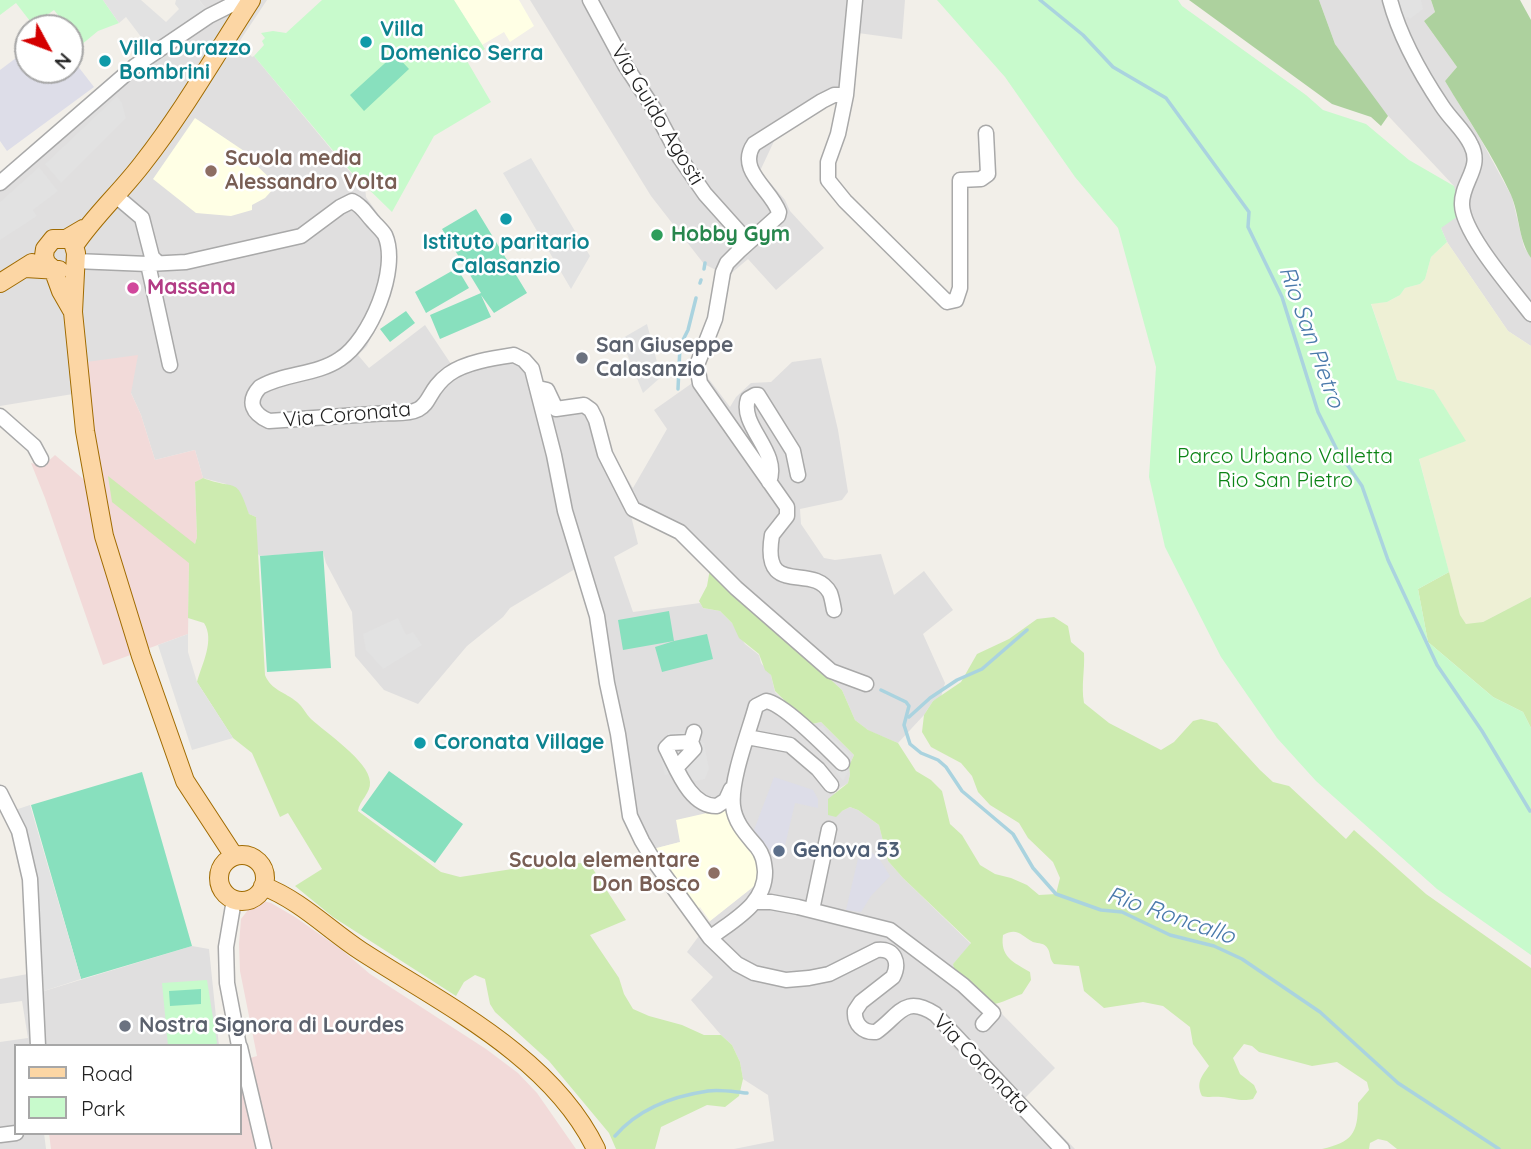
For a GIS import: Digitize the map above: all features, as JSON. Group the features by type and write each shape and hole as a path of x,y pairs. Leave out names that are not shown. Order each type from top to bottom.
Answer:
{"main road":[{"path":"0,284 24,268 48,262 65,270 71,249 86,227 116,196 157,145 251,0"},
{"path":"70,301 48,262 45,249 53,239 71,249"},
{"path":"71,249 70,301 85,431 104,536 144,665 185,781 234,856"},
{"path":"243,855 258,862 265,878 263,886 260,892 248,900 234,900 222,890 219,874 227,860 243,855"},
{"path":"263,886 302,907 356,948 405,978 528,1063 554,1089 596,1149"}],"street":[{"path":"0,183 135,66 209,16 241,0"},
{"name":"Via Guido Agosti","path":"590,0 680,158 705,194 740,233 739,251"},
{"path":"855,0 846,95 838,134 828,162 828,180 845,201 947,302 956,300 960,288 960,180 981,179 988,174 986,133"},
{"path":"1390,0 1419,69 1471,145 1476,158 1475,167 1464,186 1462,206 1470,230 1531,314"},
{"path":"834,610 830,592 820,583 807,577 789,578 779,574 774,567 772,535 789,512 697,376 697,365 715,319 727,263 778,216 779,212 750,167 748,155 754,144 822,101 834,95 846,95"},
{"path":"116,196 142,218 152,257 170,365"},
{"name":"Via Coronata","path":"153,263 186,262 301,236 352,201 359,204 385,236 390,266 383,292 358,345 338,361 260,387 252,397 251,404 254,411 270,421 408,414 422,408 440,381 457,369 514,355 524,360 532,369 565,511 597,616 630,816 654,862 710,938 737,964 754,973 786,979 829,974 877,950 888,950 897,961 896,971 893,977 861,1002 855,1011 860,1027 876,1032 905,1007 919,1005 927,1009 935,1014 1062,1149"},
{"path":"71,249 153,263"},
{"path":"537,388 547,390 556,409 584,405 591,410 605,454 633,509 680,532 736,588 831,671 866,684"},
{"path":"769,482 773,473 772,464 754,429 746,406 748,399 755,394 762,400 793,451 798,475"},
{"path":"0,416 34,446 41,459"},
{"path":"710,938 756,902 765,885 764,860 736,821 732,804 756,706 760,702 771,702 842,763"},
{"path":"676,768 694,749 693,737 666,748 676,768 691,792 708,806 722,805 737,775"},
{"path":"747,737 790,745 818,769 831,785"},
{"path":"0,793 19,831 30,879 38,1044"},
{"path":"811,910 829,829"},
{"path":"234,900 226,947 227,983 239,1044"},
{"path":"756,902 771,902 811,910 890,930 963,985 993,1013 983,1024"},
{"path":"242,1057 264,1149"}],"shaded area":[{"path":"103,0 141,0 166,22 179,9 175,4 176,0 199,0 209,12 151,50 126,17 119,23"},
{"path":"199,0 267,0 239,42 365,186 366,197 388,228 394,244 389,295 367,346 358,355 369,368 425,325 451,364 516,348 539,368 542,382 559,402 587,397 598,407 611,453 633,488 667,429 654,410 705,374 730,407 751,383 771,382 792,362 821,358 838,430 848,492 842,500 800,509 801,524 824,558 835,560 881,554 894,595 924,571 953,610 923,634 945,683 941,697 933,701 898,743 869,731 855,720 842,690 677,536 631,516 638,544 614,557 633,612 700,603 703,608 720,611 732,623 745,644 759,655 761,663 771,675 775,692 804,720 812,724 821,722 854,755 849,766 848,783 834,792 842,811 850,807 858,810 879,825 888,861 971,944 953,964 1055,1068 1025,1098 1075,1149 734,1149 774,1141 768,1095 743,1079 740,1062 732,1045 691,1000 713,977 687,952 710,921 758,883 680,842 653,849 631,816 587,580 575,569 510,608 503,617 467,646 418,704 384,690 355,656 352,612 323,552 260,556 257,553 256,517 249,514 226,484 203,478 195,450 155,460 131,393 79,393 0,406 0,186 209,12"},
{"path":"454,0 519,0 534,26 510,42 504,32 482,45"},
{"path":"530,0 905,0 902,39 858,33 852,104 834,101 776,137 760,171 785,200 790,211 824,248 776,290 748,259 728,276 704,264 651,196"},
{"path":"1319,0 1431,0 1435,12 1424,21 1457,67 1445,81 1512,197 1524,247 1531,258 1531,346 1508,331 1447,242 1441,228 1454,186 1378,105 1335,44"},
{"path":"1397,0 1421,0 1423,9 1410,19 1408,17 1403,20"},
{"path":"14,60 14,84 84,84 84,74 94,87 7,151 0,141 0,70"},
{"path":"117,96 126,118 61,183 45,164"},
{"name":"Scuola media Alessandro Volta","path":"195,118 253,157 252,161 277,185 265,198 252,205 252,210 231,216 196,213 153,179"},
{"path":"531,158 590,256 571,289 503,173"},
{"path":"39,167 58,191 33,210 37,216 0,240 0,202"},
{"path":"1447,242 1508,331 1531,346 1531,597 1472,625 1466,624 1460,615 1419,458 1465,441 1434,390 1397,380 1371,303 1387,302 1400,295 1405,288 1420,284 1425,279 1431,257"},
{"path":"647,324 661,377 643,393 621,339"},
{"path":"138,355 131,393 155,460 195,450 203,478 195,482 197,537 189,563 188,634 103,665 31,463 43,466 55,455 95,489 79,363"},
{"path":"398,618 406,635 413,632 422,645 383,669 366,650 363,634"},
{"path":"188,634 188,652 197,682 233,738 192,750 158,645"},
{"path":"823,726 828,734 852,755 843,781 827,759 800,731"},
{"path":"687,732 704,743 709,769 705,779 696,781 675,772 665,775 657,743 668,740 668,733"},
{"path":"774,777 813,790 818,799 818,808 795,803 782,858 775,857 754,830"},
{"path":"30,805 81,979 44,991 36,893 15,810"},
{"path":"729,808 760,863 758,883 710,921 700,907 696,910 653,849 680,842 676,820"},
{"path":"861,846 880,860 890,876 871,896 861,912 846,910"},
{"path":"263,901 271,903 295,917 342,950 370,974 486,1049 518,1073 537,1093 576,1149 51,1149 49,1135 242,1135 242,1060 257,1056 240,971 241,919 251,906"},
{"path":"192,946 209,949 219,1044 14,1044 14,1135 44,1135 46,1149 0,1149 0,1042 28,1038 22,1001 0,1004 0,979 39,972 40,991"}],"green space":[{"path":"0,0 103,0 119,23 98,31 84,43 84,14 57,14 54,10 48,14 24,14 16,3 0,15"},
{"path":"322,0 454,0 485,49 467,61 491,102 434,136 392,212 351,172 254,56 264,45 262,41 265,38 261,33 286,33"},
{"name":"Parco Urbano Valletta Rio San Pietro","path":"937,0 1178,0 1182,6 1323,110 1366,124 1409,160 1454,186 1461,214 1441,228 1447,242 1431,257 1425,279 1420,284 1405,288 1400,295 1387,302 1371,304 1397,380 1434,390 1466,441 1419,459 1449,572 1418,589 1428,642 1493,697 1523,712 1531,728 1531,955 1437,889 1316,781 1277,738 1221,657 1165,547 1149,477 1156,367 1118,228 1075,177 1005,77"},
{"path":"1189,0 1319,0 1335,44 1388,116 1381,126 1371,117 1332,104"},
{"path":"1431,0 1520,0 1531,20 1531,258 1504,180 1445,81 1457,67 1424,21 1435,12"},
{"path":"395,54 409,69 364,111 350,95"},
{"path":"476,209 527,293 494,313 481,295 491,317 440,339 430,315 481,293 442,229"},
{"path":"457,268 469,288 426,313 415,292"},
{"path":"406,311 415,323 390,342 380,329"},
{"path":"108,476 195,544 195,482 203,478 238,489 249,514 256,517 265,675 271,684 297,702 311,719 362,765 368,774 370,786 358,811 441,872 460,877 545,864 589,863 626,920 590,935 619,978 633,1009 704,1035 721,1035 732,1045 740,1062 743,1079 739,1096 725,1107 707,1105 661,1127 655,1149 616,1149 609,1133 549,1061 495,1012 490,1004 485,979 475,975 464,982 456,996 333,917 295,886 322,869 288,813 280,817 252,753 233,738 197,682 208,637 204,623 188,618 189,563 112,502"},
{"path":"323,551 331,668 267,672 260,556"},
{"path":"710,569 842,690 855,720 868,730 898,743 916,771 942,791 950,824 962,835 980,865 995,874 1027,885 1039,895 1056,894 1060,878 1053,862 1028,838 1019,823 990,805 978,792 972,776 961,763 931,747 922,732 924,715 933,701 961,682 977,654 1009,639 1037,619 1054,617 1068,626 1071,642 1084,653 1084,703 1109,723 1161,750 1174,742 1193,721 1201,719 1217,723 1273,782 1289,786 1346,839 1354,830 1426,894 1531,968 1531,1149 1397,1149 1387,1141 1378,1139 1370,1143 1369,1149 1322,1149 1347,1140 1351,1135 1357,1122 1358,1103 1369,1090 1367,1082 1337,1062 1312,1066 1259,1052 1244,1044 1233,1058 1240,1074 1254,1085 1257,1092 1253,1099 1202,1096 1200,1080 1209,1066 1193,1044 1190,1027 1163,1006 1143,1002 1104,1008 1084,991 1079,966 1054,964 1045,945 1033,942 1016,932 1003,935 1004,949 1009,958 1030,972 1031,980 1022,994 993,1004 955,972 953,964 971,943 888,861 879,825 850,807 836,817 828,815 828,799 848,783 849,766 854,755 821,722 812,724 804,720 775,691 771,675 765,670 759,654 739,638 732,623 720,611 703,608 699,601 707,586"},
{"path":"1449,572 1460,615 1466,624 1483,622 1531,597 1531,728 1523,712 1493,697 1428,642 1418,589"},
{"path":"669,611 674,641 623,650 618,620"},
{"path":"707,634 713,659 662,672 655,647"},
{"path":"389,771 463,824 435,863 361,810"},
{"path":"142,772 192,946 81,979 31,805"},
{"path":"207,980 216,1044 168,1044 162,983"},
{"path":"201,989 201,1004 170,1006 169,991"}],"waterway":[{"name":"Rio San Pietro","path":"1040,0 1083,35 1113,67 1166,98 1249,212 1248,227 1282,297 1318,412 1337,450 1362,486 1388,560 1437,665 1482,731 1530,811"},
{"name":"Rio Roncallo","path":"704,269 705,263"},
{"name":"Rio Roncallo","path":"678,389 680,346 688,330 696,298"},
{"path":"909,717 930,698 957,680 982,669 1027,630"},
{"name":"Rio Roncallo","path":"881,690 909,706 904,725 910,744 921,753 938,760 962,791 1013,834 1033,868 1056,894 1101,910 1122,912 1170,935 1214,946 1242,959 1320,1012 1398,1083 1499,1149"},
{"path":"615,1136 634,1118 670,1100 713,1090 747,1093"}],"place":[{"name":"Villa Domenico Serra","path":"366,42"},
{"name":"Villa Durazzo Bombrini","path":"105,61"},
{"name":"Scuola media Alessandro Volta","path":"211,171"},
{"name":"Istituto paritario Calasanzio","path":"506,219"},
{"name":"Hobby Gym","path":"657,235"},
{"name":"Massena","path":"133,288"},
{"name":"San Giuseppe Calasanzio","path":"582,358"},
{"name":"Coronata Village","path":"420,743"},
{"name":"Genova 53","path":"779,851"},
{"name":"Scuola elementare Don Bosco","path":"714,873"},
{"name":"Nostra Signora di Lourdes","path":"125,1026"}]}
